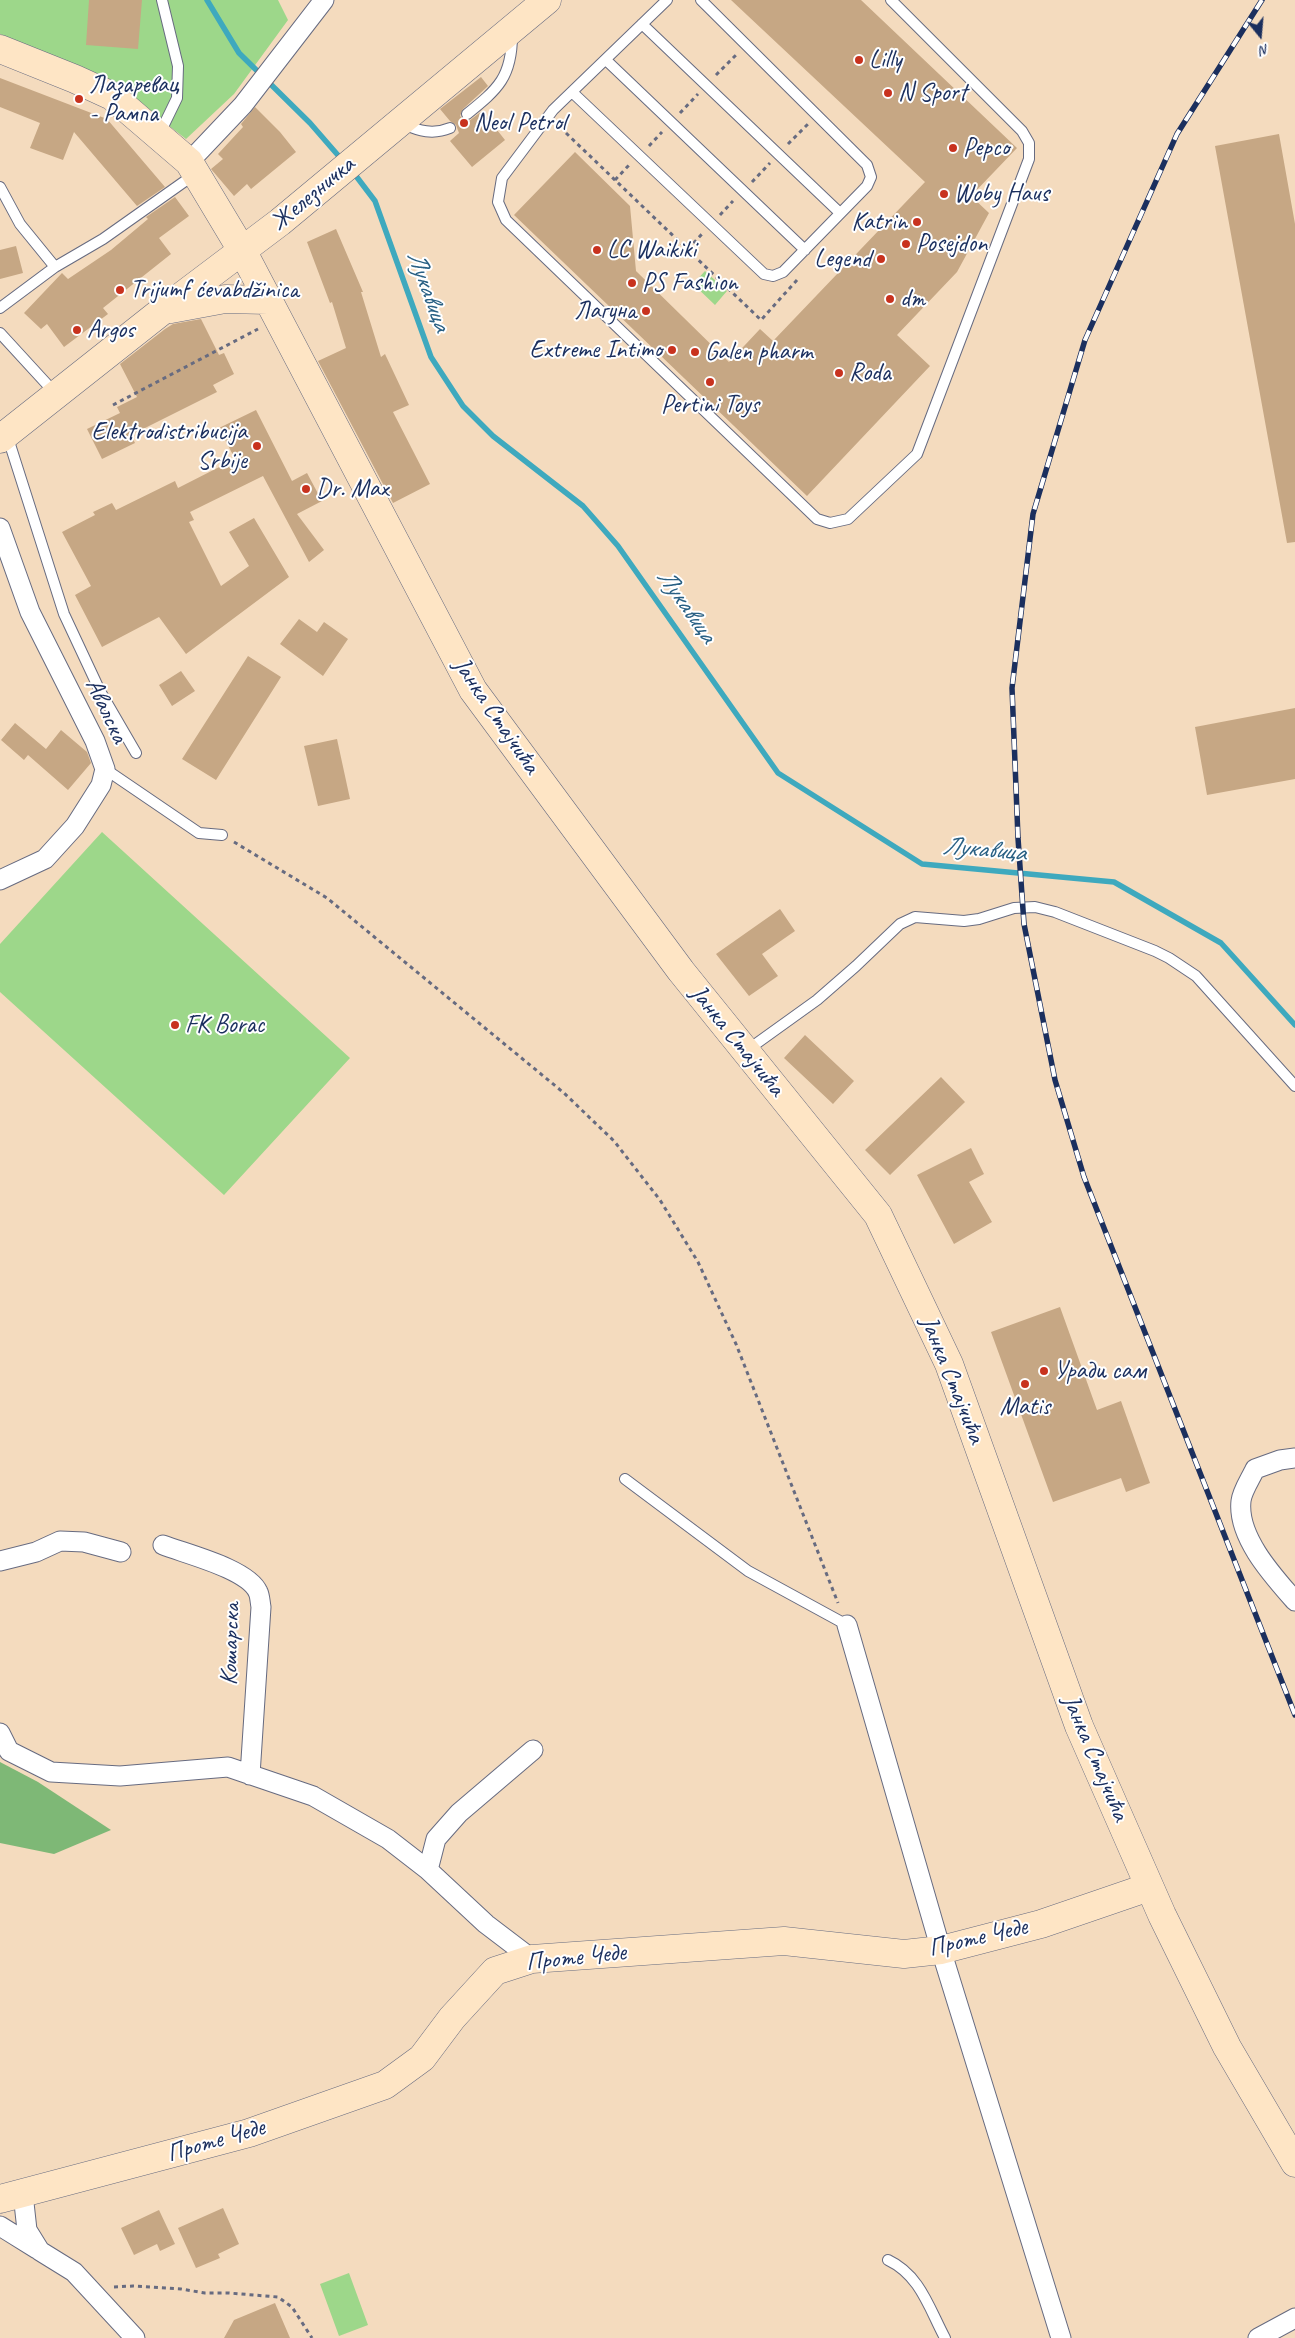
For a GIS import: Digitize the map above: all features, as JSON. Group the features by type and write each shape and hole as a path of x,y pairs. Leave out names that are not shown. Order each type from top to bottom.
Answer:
{"street":[{"path":"192,168 324,0"},
{"name":"Железничка","path":"3,436 162,311 243,252 547,0"},
{"name":"Јанка Стајчића","path":"0,49 112,96 159,136 192,168 243,252 473,690 680,971 878,1214 949,1364 1079,1726 1149,1887 1227,2047 1295,2163"},
{"path":"162,311 225,299 268,300"},
{"name":"Авалска","path":"0,528 30,612 95,742 105,769 101,785 74,826 45,859 0,880"},
{"path":"1295,1458 1280,1460 1255,1469 1241,1499 1242,1521 1263,1564 1295,1601"},
{"path":"0,1560 36,1552 60,1541 84,1542 121,1552"},
{"name":"Кошарска","path":"163,1545 235,1572 249,1580 258,1591 261,1607 250,1774"},
{"path":"846,1625 941,1950 1061,2338"},
{"path":"0,1733 9,1751 51,1772 120,1776 228,1767 313,1796 388,1839 428,1870 486,1924 532,1959"},
{"path":"428,1870 436,1839 459,1813 533,1750"},
{"name":"Проте Чеде","path":"11,2196 249,2133 385,2085 422,2058 452,2018 495,1971 532,1959 784,1941 904,1954 941,1950 1041,1924 1149,1887"},
{"path":"11,2196 27,2230 40,2250"},
{"path":"0,2226 74,2272 135,2338"},
{"path":"1258,2338 1295,2318"}],"lane":[{"path":"159,136 177,98 178,66 162,0"},
{"path":"667,0 553,110 502,178 498,202 506,220 817,519 830,523 848,519 916,454 1029,160 1029,143 1022,131 891,0"},
{"path":"572,92 764,274 773,276 783,272 867,186 871,177 867,165 701,0"},
{"path":"642,24 840,214"},
{"path":"467,114 496,91 504,80 510,65 512,29"},
{"path":"606,60 805,250"},
{"path":"391,129 434,132 450,128"},
{"path":"0,308 55,267 103,239 192,168"},
{"path":"0,187 20,224 55,267"},
{"path":"0,332 56,394"},
{"path":"3,436 64,614 100,691 136,753"},
{"path":"105,769 199,832 222,836"},
{"path":"746,1051 817,1000 900,924 908,919 922,916 964,921 992,916 1014,908 1035,907 1055,912 1155,951 1183,966 1206,986 1295,1086"},
{"path":"625,1479 748,1571 846,1625"},
{"path":"888,2260 899,2265 914,2279 945,2338"}],"path":[{"path":"615,180 746,45"},
{"path":"688,249 817,115"},
{"path":"113,406 261,327"},
{"path":"222,836 327,898 564,1093 614,1140 660,1200 698,1262 736,1344 846,1625"},
{"path":"91,2289 133,2286 182,2289 205,2294 229,2293 278,2297 292,2308 312,2338"}],"green space":[{"path":"0,0 278,0 288,20 234,94 186,139 111,81 0,34"},
{"path":"705,271 727,291 715,305 693,284"},
{"name":"FK Borac","path":"102,832 350,1058 224,1195 0,992 0,944"},
{"path":"0,1762 38,1782 111,1830 54,1854 0,1843"},
{"path":"349,2273 368,2325 339,2336 320,2284"}],"building":[{"path":"89,0 142,0 138,49 86,45"},
{"path":"731,0 861,0 1017,148 971,196 989,213 957,272 897,335 930,366 807,496 514,215 575,152 630,206 636,271 729,362 760,329 773,341 925,182"},
{"path":"481,77 488,86 463,109 460,116 464,120 469,121 482,111 505,140 472,167 450,141 459,133 456,125 440,109"},
{"path":"0,78 107,119 165,187 137,206 74,132 63,160 30,148 40,123 0,107"},
{"path":"255,107 280,132 296,152 251,189 247,184 234,196 211,169 223,159 218,154 243,127 241,124"},
{"path":"1279,134 1295,224 1295,542 1287,543 1215,146"},
{"path":"175,197 189,216 159,238 171,254 103,308 108,314 64,347 47,324 41,329 24,313 62,273 68,279 111,250 148,219 146,217"},
{"path":"336,229 363,292 361,292 381,357 385,354 409,405 393,412 430,484 393,503 318,361 346,348 332,302 330,303 307,242"},
{"path":"16,246 23,273 0,279 0,250"},
{"path":"201,319 219,355 224,353 234,374 213,385 217,392 131,435 135,443 102,459 87,429 120,413 117,407 137,397 120,364 173,324"},
{"path":"256,410 292,481 307,473 322,501 297,514 324,550 309,562 263,476 190,512 194,520 189,522 221,586 249,566 229,532 254,518 289,577 186,654 159,617 102,647 75,595 91,586 62,532 95,515 93,512 112,503 116,510 175,481 178,488 235,459 219,428"},
{"path":"299,619 317,632 324,622 348,639 323,676 280,644"},
{"path":"248,656 281,677 216,780 182,759"},
{"path":"181,671 195,691 172,706 159,685"},
{"path":"1295,708 1295,779 1207,795 1195,727"},
{"path":"15,723 46,749 61,730 87,752 91,763 68,790 28,755 24,760 1,740"},
{"path":"337,739 350,799 318,806 304,746"},
{"path":"780,909 795,931 762,954 778,976 749,996 716,954"},
{"path":"805,1035 854,1081 833,1104 784,1058"},
{"path":"941,1077 965,1102 890,1175 865,1150"},
{"path":"971,1148 984,1174 969,1182 992,1222 954,1244 917,1175"},
{"name":"Уради сам","path":"1060,1307 1097,1410 1121,1401 1150,1483 1126,1492 1121,1478 1053,1502 991,1332"},
{"path":"223,2208 239,2244 218,2254 220,2258 196,2268 178,2228"},
{"path":"159,2210 175,2244 160,2251 157,2244 134,2255 121,2228"},
{"path":"275,2303 290,2338 224,2338 234,2320"}],"waterway":[{"name":"Лукавица","path":"207,0 239,53 310,123 343,161"},
{"name":"Лукавица","path":"353,172 375,201 431,357 463,406 493,436 583,506 618,546 778,773 922,864 1114,882 1221,943 1295,1025"}],"railway":[{"path":"1262,0 1177,134 1085,340 1033,514 1012,688 1018,838 1024,924 1055,1080 1084,1177 1295,1715"}],"place":[{"name":"Lilly","path":"859,60"},
{"name":"N Sport","path":"888,93"},
{"name":"Лазаревац - Рампа","path":"79,99"},
{"name":"Neol Petrol","path":"464,123"},
{"name":"Pepco","path":"953,148"},
{"name":"Woby Haus","path":"944,194"},
{"name":"Katrin","path":"917,222"},
{"name":"Posejdon","path":"906,244"},
{"name":"LC Waikiki","path":"597,250"},
{"name":"Legend","path":"881,259"},
{"name":"PS Fashion","path":"632,283"},
{"name":"Trijumf ćevabdžinica","path":"120,290"},
{"name":"dm","path":"890,299"},
{"name":"Лагуна","path":"646,311"},
{"name":"Argos","path":"77,330"},
{"name":"Extreme Intimo","path":"672,350"},
{"name":"Galen pharm","path":"695,352"},
{"name":"Roda","path":"839,373"},
{"name":"Pertini Toys","path":"710,382"},
{"name":"Elektrodistribucija Srbije","path":"257,446"},
{"name":"Dr. Max","path":"306,489"},
{"name":"FK Borac","path":"175,1025"},
{"name":"Уради сам","path":"1044,1371"},
{"name":"Matis","path":"1025,1384"}]}
